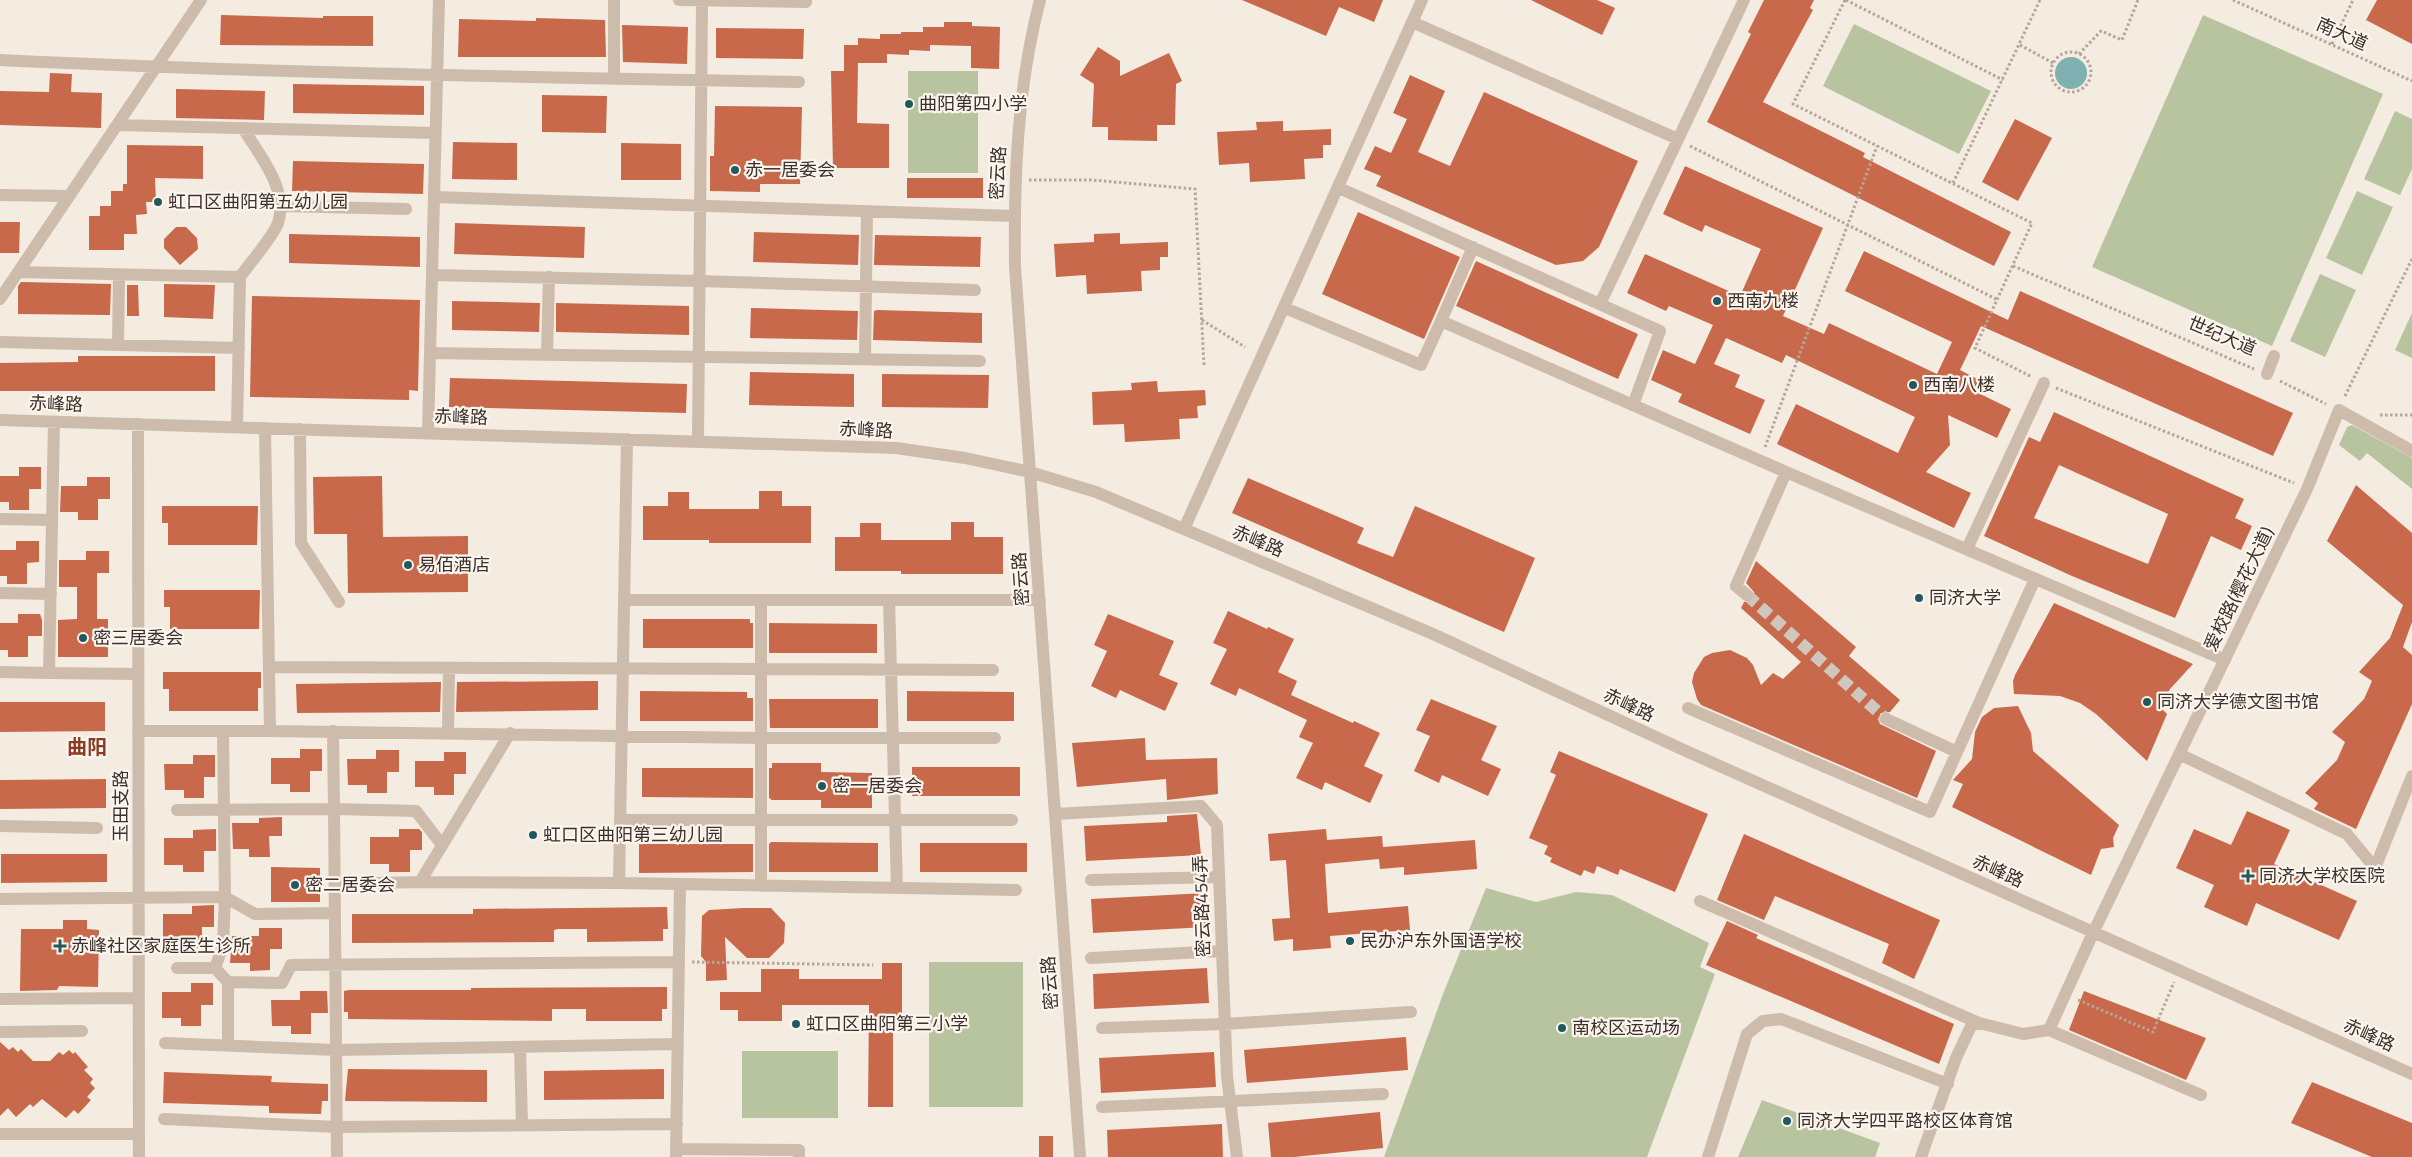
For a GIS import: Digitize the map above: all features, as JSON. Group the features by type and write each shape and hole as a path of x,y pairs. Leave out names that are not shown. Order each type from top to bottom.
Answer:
{"street":[{"path":"0,299 201,0"},
{"path":"428,433 439,0"},
{"path":"614,0 614,78"},
{"path":"679,0 806,2 806,0"},
{"path":"698,441 702,0"},
{"name":"密云路","path":"1040,0 1027,57 1014,180 1015,276 1080,1157"},
{"path":"1184,529 1422,0"},
{"path":"1600,304 1744,0"},
{"path":"1412,22 1678,139"},
{"path":"0,60 156,68 799,82"},
{"path":"117,125 436,133"},
{"path":"237,427 240,277 277,224 280,206 278,187 243,128"},
{"path":"1339,188 1660,331 1633,405"},
{"path":"0,195 68,196"},
{"path":"434,197 1014,216"},
{"path":"280,206 406,210"},
{"path":"865,359 867,211"},
{"path":"1285,308 1421,365 1472,247"},
{"path":"18,272 240,277"},
{"path":"118,345 119,274"},
{"path":"433,274 975,290"},
{"path":"547,354 548,277"},
{"path":"1441,320 1786,472 2225,660"},
{"path":"0,342 239,348"},
{"path":"430,353 980,361"},
{"path":"2267,374 2274,356"},
{"path":"1968,549 2044,383"},
{"path":"2339,410 2412,451"},
{"name":"爱校路(樱花大道)","path":"2049,1030 2093,932 2307,488 2339,410"},
{"name":"赤峰路","path":"0,420 896,448 966,458 1030,472 1096,492 1433,634 1694,755 2412,1074"},
{"path":"49,673 54,422"},
{"name":"玉田支路","path":"138,424 139,1157"},
{"path":"265,428 270,731"},
{"path":"300,429 301,543 338,602"},
{"path":"620,884 627,439"},
{"path":"1746,595 1736,586 1786,472"},
{"path":"0,519 52,520"},
{"path":"1688,708 1930,812 2035,579"},
{"path":"0,593 50,594"},
{"path":"624,600 1040,600"},
{"path":"761,600 761,886"},
{"path":"889,600 897,888"},
{"path":"269,667 623,670 993,670"},
{"path":"448,732 449,669"},
{"path":"0,672 138,674"},
{"path":"1886,720 1956,752"},
{"path":"138,731 448,732 761,738 995,738"},
{"path":"215,968 223,946 225,897 223,731"},
{"path":"333,731 337,1157"},
{"path":"420,882 510,733"},
{"path":"2179,754 2347,834 2375,868 2412,776"},
{"name":"密云路454弄","path":"1055,814 1202,806 1217,825 1224,1024 1230,1102 1237,1157"},
{"path":"177,810 334,809 416,811 442,845"},
{"path":"621,820 1012,820"},
{"path":"0,826 97,828"},
{"path":"1091,880 1218,877"},
{"path":"335,884 420,882 680,884 1016,890"},
{"path":"680,884 676,1153 799,1150 799,1157"},
{"path":"0,899 225,897 255,914 335,914"},
{"path":"1700,901 1979,1023 2023,1034 2049,1030 2201,1095"},
{"path":"1091,958 1221,951"},
{"path":"228,982 282,983 292,965 679,962"},
{"path":"177,968 215,968 228,982 228,1046"},
{"path":"0,999 139,998"},
{"path":"1102,1028 1224,1024 1412,1012"},
{"path":"1708,1157 1746,1034 1763,1022 1781,1019 1948,1084"},
{"path":"1922,1157 1956,1058 1971,1026 1979,1023"},
{"path":"0,1032 82,1032"},
{"path":"165,1043 336,1050 678,1044"},
{"path":"520,1047 522,1125"},
{"path":"1102,1106 1383,1094"},
{"path":"164,1119 337,1127 677,1124"},
{"path":"0,1134 139,1134"}],"path":[{"path":"2003,80 1846,0 1793,104 2032,223 1975,348 2044,383 2307,488"},
{"path":"1953,183 2040,0"},
{"path":"2079,54 2101,31 2122,40 2138,0"},
{"name":"南大道","path":"2232,0 2412,80"},
{"path":"2332,44 2353,0"},
{"path":"2020,45 2053,63"},
{"path":"2067,52 2079,54 2089,63 2090,77 2083,88 2077,91 2064,91 2058,88 2051,76 2053,63 2056,58 2067,52"},
{"path":"1678,139 1998,300"},
{"path":"1760,460 1877,146"},
{"path":"1014,180 1092,180 1196,189 1204,366"},
{"path":"2339,410 2412,259"},
{"name":"世纪大道","path":"2013,266 2267,374 2339,410"},
{"path":"1202,319 1245,347"},
{"path":"679,962 873,965"},
{"path":"2065,994 2153,1032 2179,970"}],"green space":[{"path":"2203,15 2383,94 2272,346 2092,267"},
{"path":"1854,24 1991,91 1959,154 1823,86"},
{"path":"908,71 978,71 978,173 908,173"},
{"path":"2395,111 2412,119 2412,169 2400,195 2364,179"},
{"path":"2357,191 2393,207 2362,275 2326,258"},
{"path":"2320,274 2356,290 2325,357 2290,341"},
{"path":"2412,313 2412,358 2395,350"},
{"path":"2352,425 2412,458 2412,489 2367,453 2360,461 2339,445 2347,427"},
{"name":"南校区运动场","path":"1486,888 1536,902 1576,892 1612,895 1709,943 1700,967 1715,974 1647,1157 1384,1157 1443,994"},
{"path":"929,962 1023,962 1023,1107 929,1107"},
{"path":"742,1051 838,1051 838,1118 742,1118"},
{"name":"同济大学四平路校区体育馆","path":"1762,1100 1880,1143 1875,1157 1738,1157"}],"water":[{"path":"2071,57 2083,61 2087,73 2083,85 2071,89 2059,85 2055,73 2059,61"}],"building":[{"path":"1242,0 1383,0 1374,22 1339,7 1326,36"},
{"path":"1531,0 1597,0 1615,8 1602,35"},
{"path":"1764,0 1814,0 1810,8 1813,10 1763,102 1865,153 1863,157 2011,232 1994,266 1707,122 1751,34 1748,32"},
{"path":"2377,0 2412,0 2412,44 2366,20"},
{"path":"221,15 323,18 323,16 373,16 373,46 220,45"},
{"path":"536,18 605,20 606,57 458,57 459,19 536,21"},
{"path":"944,22 972,22 972,26 1000,27 999,69 971,68 971,46 930,45 930,51 909,50 909,55 887,54 887,63 858,63 857,123 889,124 889,168 833,168 831,71 844,71 844,45 858,45 858,38 880,39 880,34 923,32 923,27 944,27"},
{"path":"622,25 688,27 687,64 623,62"},
{"path":"716,28 804,29 803,59 716,58"},
{"path":"1098,47 1120,61 1120,76 1169,53 1182,81 1176,84 1175,125 1157,125 1157,141 1108,140 1108,127 1092,127 1094,84 1080,75"},
{"path":"50,73 72,74 71,92 102,93 101,128 0,125 0,91 49,92"},
{"path":"1410,75 1445,91 1418,152 1450,166 1484,92 1638,161 1599,247 1583,261 1556,265 1376,186 1381,176 1364,169 1375,146 1391,153 1407,119 1393,113"},
{"path":"293,84 424,86 424,115 293,113"},
{"path":"176,89 265,91 264,120 176,118"},
{"path":"542,95 607,96 606,133 542,132"},
{"path":"715,106 802,107 800,184 760,184 760,192 710,191 710,156 714,156"},
{"path":"2015,119 2052,138 2018,201 1982,182"},
{"path":"1283,121 1283,131 1331,129 1331,145 1323,145 1323,158 1304,159 1305,179 1250,182 1249,163 1219,165 1217,132 1257,130 1256,122"},
{"path":"453,142 517,143 517,180 452,179"},
{"path":"621,143 681,144 681,180 621,180"},
{"path":"127,145 203,146 203,179 155,178 156,202 146,202 147,214 136,215 137,234 124,234 124,250 89,250 89,216 100,216 100,206 111,206 111,191 123,191 123,184 127,184"},
{"path":"293,161 424,164 423,194 292,191"},
{"path":"1685,166 1823,228 1783,316 1824,334 1829,323 1937,374 1952,342 1845,291 1864,251 2008,320 2020,291 2293,413 2273,456 1981,326 1960,370 1979,380 1974,391 2011,409 1997,438 1948,415 1950,445 1926,472 1971,493 1954,528 1777,444 1796,404 1898,453 1915,417 1786,355 1782,363 1726,338 1714,364 1740,375 1735,387 1765,400 1750,434 1678,402 1682,394 1651,380 1663,350 1695,364 1713,325 1669,306 1666,311 1627,293 1645,254 1740,296 1761,249 1705,225 1702,232 1663,214"},
{"path":"907,178 983,178 983,198 907,198"},
{"path":"1358,212 1460,257 1424,339 1322,294"},
{"path":"0,222 20,222 19,253 0,253"},
{"path":"455,223 585,227 584,258 454,254"},
{"path":"176,227 186,227 197,238 198,249 180,265 164,248 164,239"},
{"path":"754,232 859,235 858,265 753,262"},
{"path":"1120,233 1120,244 1168,242 1168,257 1160,257 1160,270 1141,271 1142,291 1087,294 1086,275 1056,277 1054,244 1094,242 1094,234"},
{"path":"289,234 420,237 420,267 289,263"},
{"path":"875,235 981,237 980,267 874,265"},
{"path":"1476,261 1638,334 1618,379 1456,306"},
{"path":"21,282 111,284 110,315 18,314 18,286"},
{"path":"164,284 215,285 213,319 164,317"},
{"path":"127,285 138,285 139,316 127,316"},
{"path":"252,296 420,300 418,391 409,390 409,400 250,397"},
{"path":"452,301 540,303 539,332 452,330"},
{"path":"556,303 689,306 689,335 556,332"},
{"path":"751,308 858,311 857,340 750,338"},
{"path":"874,311 982,313 982,343 873,340"},
{"path":"78,356 215,356 215,391 0,391 0,363 78,362"},
{"path":"750,372 854,374 854,407 749,405"},
{"path":"882,374 989,375 988,408 882,407"},
{"path":"450,378 687,384 686,413 449,407"},
{"path":"1157,381 1158,392 1205,390 1206,405 1197,406 1198,418 1179,419 1180,439 1125,442 1124,424 1093,425 1092,392 1132,390 1131,383"},
{"path":"2054,412 2244,499 2235,518 2252,526 2241,550 2211,536 2175,618 2072,576 1984,536 2029,437 2040,442","holes":["2059,465 2168,514 2148,564 2034,518"]},
{"path":"19,467 41,467 41,489 29,489 29,510 9,510 9,502 0,502 0,476 19,476"},
{"name":"易佰酒店","path":"382,476 383,537 468,536 468,592 348,593 347,534 314,534 313,477"},
{"path":"87,477 110,477 110,499 98,499 98,520 78,520 78,512 60,512 61,486 87,486"},
{"path":"1248,478 1364,528 1357,543 1393,557 1415,506 1535,558 1504,632 1232,513"},
{"path":"2356,485 2412,533 2412,622 2403,647 2412,655 2412,704 2356,829 2314,809 2318,803 2305,793 2337,760 2345,742 2332,732 2364,699 2372,681 2359,672 2390,638 2403,605 2327,541"},
{"path":"759,491 782,491 782,506 811,506 811,543 709,543 709,540 643,540 643,506 668,506 668,492 689,492 689,509 759,509"},
{"path":"162,506 258,506 257,545 168,545 168,523 162,523"},
{"path":"951,522 974,522 974,537 1003,537 1003,574 901,574 901,571 835,571 835,537 860,537 860,523 881,523 881,540 951,540"},
{"path":"16,541 39,541 39,562 27,563 27,584 7,584 7,576 0,576 0,550 16,550"},
{"path":"86,551 109,551 109,573 97,573 97,619 108,619 108,657 58,657 58,620 77,619 77,587 59,587 59,560 86,560"},
{"path":"1756,561 1856,647 1849,656 1900,700 1890,712 1881,713 1878,719 1880,724 1936,751 1917,798 1701,705 1697,699 1692,682 1694,673 1704,657 1712,653 1730,650 1747,658 1753,665 1761,685 1773,673 1783,679 1801,662 1741,608 1744,602 1750,602 1755,597 1754,592 1746,583"},
{"path":"164,590 260,590 259,629 170,629 170,607 164,607"},
{"path":"2054,603 2193,664 2170,689 2160,707 2167,714 2147,761 2096,714 2080,703 2060,696 2014,694 2013,681 2015,675"},
{"path":"1228,611 1294,639 1278,672 1297,681 1291,695 1380,733 1364,766 1383,775 1370,803 1325,782 1322,790 1296,778 1313,743 1299,737 1307,720 1239,688 1236,696 1210,684 1227,649 1213,643"},
{"path":"18,614 40,614 42,636 28,636 28,657 8,657 8,650 0,650 0,623 18,623"},
{"path":"1108,614 1174,641 1159,675 1178,683 1165,711 1120,690 1116,698 1091,686 1107,651 1094,645"},
{"path":"643,619 750,619 750,623 753,623 753,648 643,648"},
{"path":"769,623 877,624 877,653 769,653"},
{"path":"163,672 261,672 261,688 258,688 258,711 169,711 169,689 163,689"},
{"path":"598,681 598,710 456,712 457,682"},
{"path":"441,682 440,712 297,713 296,684"},
{"path":"640,691 747,692 747,698 753,698 753,721 640,721"},
{"path":"907,691 1014,692 1014,721 907,721"},
{"path":"769,699 878,699 878,728 770,728"},
{"path":"1431,699 1497,726 1481,760 1501,769 1488,796 1442,775 1439,783 1414,771 1430,736 1416,730"},
{"path":"0,702 105,702 105,731 0,732"},
{"path":"2018,706 2031,733 2033,751 2119,825 2113,838 2114,847 2101,849 2091,875 1952,807 1963,784 1953,780 1972,759 1975,732 1982,717 1994,708"},
{"path":"1145,738 1146,760 1217,758 1218,794 1167,800 1166,779 1077,787 1072,743"},
{"path":"300,749 322,749 322,771 310,771 310,792 290,792 290,784 271,784 271,758 300,758"},
{"path":"376,750 399,750 399,772 387,772 387,793 367,793 367,785 348,785 347,759 376,759"},
{"path":"1559,751 1708,814 1675,892 1620,869 1618,875 1597,866 1594,874 1584,870 1581,876 1550,862 1552,858 1544,854 1548,846 1529,838 1556,775 1550,772"},
{"path":"444,752 466,752 466,774 454,774 454,795 434,795 434,787 415,787 415,761 444,761"},
{"path":"193,755 215,755 215,777 204,777 204,798 184,798 184,790 165,790 164,764 193,764"},
{"name":"密一居委会","path":"772,763 821,763 821,772 872,773 872,808 821,808 821,800 772,800 769,798 769,768 772,768"},
{"path":"912,767 1020,767 1020,796 912,796"},
{"path":"642,768 753,768 753,798 642,797"},
{"path":"106,779 106,808 0,809 0,780"},
{"name":"同济大学校医院","path":"2247,811 2290,830 2274,864 2357,901 2339,940 2256,903 2247,926 2204,907 2214,885 2176,868 2194,829 2231,845"},
{"path":"1197,814 1201,855 1086,861 1084,826 1167,822 1167,816"},
{"path":"282,817 282,836 269,836 270,857 249,857 249,849 233,849 232,823 259,823 259,818"},
{"path":"216,829 216,851 204,851 204,872 183,872 183,865 164,865 164,838 193,838 193,830"},
{"path":"399,829 419,829 422,832 422,850 410,850 410,872 389,872 389,864 370,864 370,837 399,837"},
{"path":"1326,829 1327,840 1382,836 1383,847 1475,840 1477,869 1404,875 1404,867 1380,869 1379,859 1325,864 1328,913 1408,906 1410,930 1330,936 1331,948 1293,951 1293,939 1274,941 1272,919 1290,918 1286,860 1270,861 1268,834"},
{"path":"1744,834 1940,920 1914,979 1882,963 1889,944 1775,896 1764,920 1717,900"},
{"path":"771,842 878,843 878,872 769,872 769,844"},
{"path":"920,843 1027,843 1027,872 920,872"},
{"path":"639,844 753,844 753,872 639,873"},
{"path":"1,854 107,854 107,882 1,883"},
{"name":"密二居委会","path":"271,867 320,868 320,902 271,902"},
{"path":"1206,893 1207,927 1093,933 1091,899"},
{"path":"214,905 214,927 202,927 202,948 182,949 182,941 163,941 163,914 192,914 192,906"},
{"path":"667,907 668,929 663,929 663,941 587,942 587,929 558,929 554,930 554,942 352,943 352,914 473,914 473,909"},
{"path":"771,908 785,923 784,943 769,958 747,958 725,937 727,980 706,981 706,962 701,956 702,916 709,910"},
{"name":"赤峰社区家庭医生诊所","path":"63,920 87,920 87,929 99,930 98,987 59,986 57,990 20,991 21,929 63,929"},
{"path":"1727,921 1758,935 1756,938 1954,1024 1939,1064 1706,965"},
{"path":"259,928 282,928 282,949 270,949 270,970 250,971 250,963 230,963 232,936 259,936"},
{"path":"882,963 902,963 902,1021 893,1021 893,1107 868,1107 869,1005 782,1005 782,1021 738,1021 738,1010 720,1010 720,992 761,992 761,969 799,969 799,979 882,979"},
{"path":"1207,968 1209,1003 1094,1009 1093,974"},
{"path":"191,983 213,983 213,1005 201,1005 201,1026 181,1026 181,1018 162,1018 162,992 191,992"},
{"path":"667,987 667,1009 662,1009 662,1021 586,1021 586,1009 552,1009 552,1021 348,1019 348,1012 344,1012 344,991 349,990"},
{"path":"300,991 327,991 328,1013 311,1013 311,1034 291,1034 291,1026 272,1026 271,1000 300,1000"},
{"path":"2084,991 2206,1038 2186,1080 2069,1030"},
{"path":"1406,1037 1408,1070 1247,1083 1244,1050"},
{"path":"0,1042 9,1050 13,1047 18,1052 21,1049 33,1061 50,1061 59,1052 63,1055 69,1050 73,1054 75,1052 88,1067 84,1070 93,1079 90,1083 95,1088 87,1097 91,1100 78,1114 74,1110 66,1118 42,1099 33,1107 30,1104 16,1117 8,1108 0,1116"},
{"path":"1214,1052 1216,1087 1101,1093 1099,1058"},
{"path":"348,1069 487,1070 487,1102 345,1101"},
{"path":"664,1069 664,1099 544,1100 544,1071"},
{"path":"164,1072 272,1076 271,1082 328,1084 328,1101 322,1101 321,1114 269,1113 269,1106 163,1103"},
{"path":"2312,1082 2412,1123 2412,1157 2372,1157 2291,1123"},
{"path":"1380,1112 1383,1148 1294,1157 1271,1157 1268,1123"},
{"path":"1222,1124 1223,1157 1108,1157 1107,1130"},
{"path":"1039,1136 1053,1136 1053,1157 1039,1157"}],"tunnel":[{"path":"1747,595 1886,719"}],"place":[{"name":"曲阳第四小学","path":"909,104"},
{"name":"赤一居委会","path":"735,170"},
{"name":"虹口区曲阳第五幼儿园","path":"158,202"},
{"name":"西南九楼","path":"1717,301"},
{"name":"西南八楼","path":"1913,385"},
{"name":"易佰酒店","path":"408,565"},
{"name":"同济大学","path":"1919,598"},
{"name":"密三居委会","path":"83,638"},
{"name":"同济大学德文图书馆","path":"2147,702"},
{"name":"密一居委会","path":"822,786"},
{"name":"虹口区曲阳第三幼儿园","path":"533,835"},
{"name":"同济大学校医院","path":"2248,876"},
{"name":"密二居委会","path":"295,885"},
{"name":"民办沪东外国语学校","path":"1350,941"},
{"name":"赤峰社区家庭医生诊所","path":"60,946"},
{"name":"虹口区曲阳第三小学","path":"796,1024"},
{"name":"南校区运动场","path":"1562,1028"},
{"name":"同济大学四平路校区体育馆","path":"1787,1121"}],"district":[{"name":"曲阳","path":"87,747"}]}
